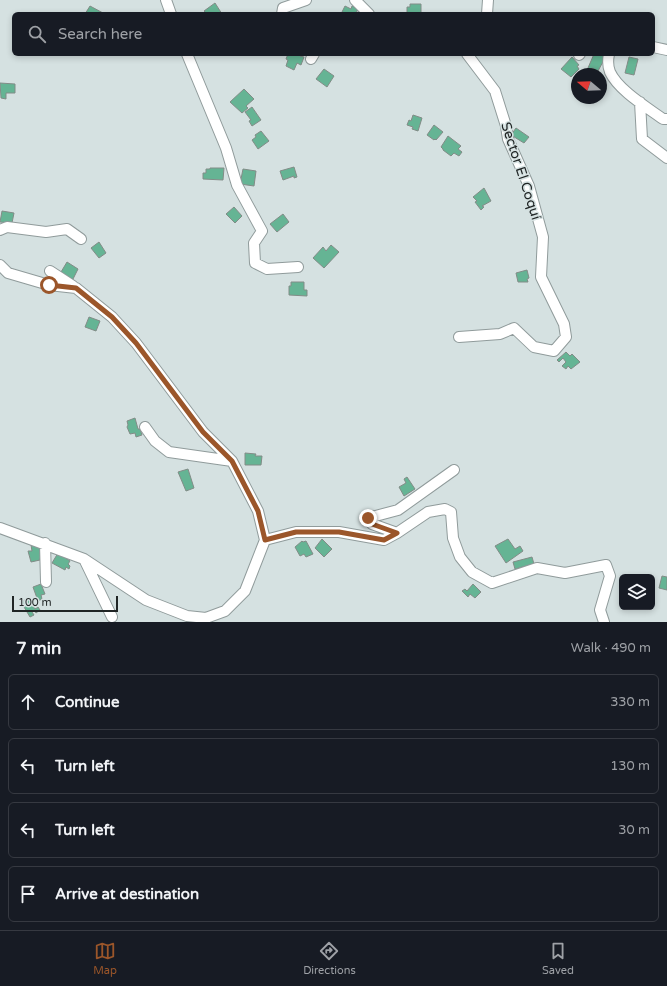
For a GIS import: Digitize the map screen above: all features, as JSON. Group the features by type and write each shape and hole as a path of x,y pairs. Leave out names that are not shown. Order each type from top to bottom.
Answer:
{"street":[{"path":"166,0 170,12"},
{"path":"282,12 283,8 306,0"},
{"path":"355,0 367,12"},
{"path":"487,12 488,0"},
{"path":"655,47 667,50"},
{"path":"188,56 226,148 237,185 262,230 254,243 255,263 267,269 298,267"},
{"name":"Sector El Coquí","path":"459,337 500,334 514,328 534,347 554,351 566,337 564,324 541,277 543,237 530,186 508,139 506,126 495,91 469,56"},
{"path":"609,56 610,71 616,83 664,119 667,119"},
{"path":"640,102 642,139 667,158"},
{"path":"0,230 7,228 46,232 67,230 80,239"},
{"path":"0,265 8,273 49,285 76,288"},
{"path":"0,528 84,559 146,600 187,616 206,618 225,612 244,591 265,540 258,511 232,461 203,432 136,343 112,317 76,288 50,271"},
{"path":"146,427 155,441 169,452 232,461"},
{"path":"397,533 372,524 368,518 398,510 454,470"},
{"path":"265,540 296,532 339,532 384,540 428,512 444,509 451,512 453,538 460,557 472,572 492,583 537,568 565,573 606,565 610,576 600,610 604,622"},
{"path":"45,544 46,582"},
{"path":"84,559 112,617"}],"building":[{"path":"215,3 221,12 205,12 204,11"},
{"path":"410,4 421,4 421,12 407,12 407,7 410,7"},
{"path":"90,6 101,12 86,12"},
{"path":"345,6 351,9 352,6 358,9 356,12 342,12"},
{"path":"287,56 304,57 301,65 297,63 294,70 286,66 288,60 286,59"},
{"path":"593,56 605,56 600,68 588,68"},
{"path":"572,57 579,65 577,66 578,68 571,68 571,77 561,69"},
{"path":"629,57 638,59 634,75 625,73"},
{"path":"324,69 334,76 327,87 316,79"},
{"path":"0,83 15,84 15,93 6,93 6,99 1,98"},
{"path":"244,89 254,99 246,106 248,108 242,113 230,102"},
{"path":"252,107 261,120 252,126 249,121 251,120 245,112"},
{"path":"413,115 422,118 418,131 407,125 409,120 411,121"},
{"path":"434,125 443,132 436,140 427,135"},
{"path":"516,128 529,137 524,143 511,135"},
{"path":"261,131 269,141 258,149 252,140 256,137 255,135"},
{"path":"448,136 461,146 458,149 462,152 459,156 454,153 451,156 441,147"},
{"path":"294,167 297,177 294,178 294,176 283,180 280,171"},
{"path":"224,168 223,180 203,179 203,173 206,173 206,169"},
{"path":"243,169 256,171 254,186 240,184"},
{"path":"484,188 491,201 482,206 484,207 481,210 475,202 477,201 473,197"},
{"path":"234,207 242,216 235,223 226,214"},
{"path":"2,211 14,213 12,223 0,222"},
{"path":"283,214 289,222 277,232 270,224"},
{"path":"99,242 106,253 99,258 91,248"},
{"path":"331,245 339,252 324,268 313,258 323,247 326,251"},
{"path":"67,262 78,269 72,281 61,272"},
{"path":"527,270 529,278 527,279 528,282 518,282 516,273"},
{"path":"291,282 304,282 304,290 307,290 307,296 289,295 289,286 291,286"},
{"path":"89,317 100,321 96,331 85,327"},
{"path":"566,352 570,356 572,354 580,362 571,369 568,366 566,369 562,366 566,362 563,358 559,362 557,360"},
{"path":"135,418 138,429 140,429 142,435 136,437 135,433 130,434 127,427 127,421"},
{"path":"245,453 256,454 255,456 262,456 261,465 245,465"},
{"path":"188,469 194,488 186,491 178,472"},
{"path":"407,477 415,489 404,496 399,487 406,483 404,479"},
{"path":"322,539 332,549 324,557 315,548"},
{"path":"508,539 515,549 520,546 523,551 506,563 495,546"},
{"path":"302,541 306,541 313,554 306,557 304,554 300,556 295,547"},
{"path":"31,545 40,545 42,557 40,560 31,562 28,551 32,551"},
{"path":"58,553 70,561 68,564 70,566 69,569 66,567 65,570 52,563"},
{"path":"532,557 534,564 515,569 513,562"},
{"path":"662,576 667,577 667,590 659,588"},
{"path":"41,584 45,594 41,595 42,599 38,601 33,587"},
{"path":"473,584 481,592 475,598 470,594 468,597 462,591 465,589 467,591"},
{"path":"29,598 35,605 33,606 35,609 38,607 40,610 36,613 34,610 32,612 34,615 30,617 21,602"}],"route":[{"path":"49,285 76,288 112,317 136,343 203,432 232,461 258,511 265,540 296,532 339,532 384,540 397,533 372,524 368,518"}]}
